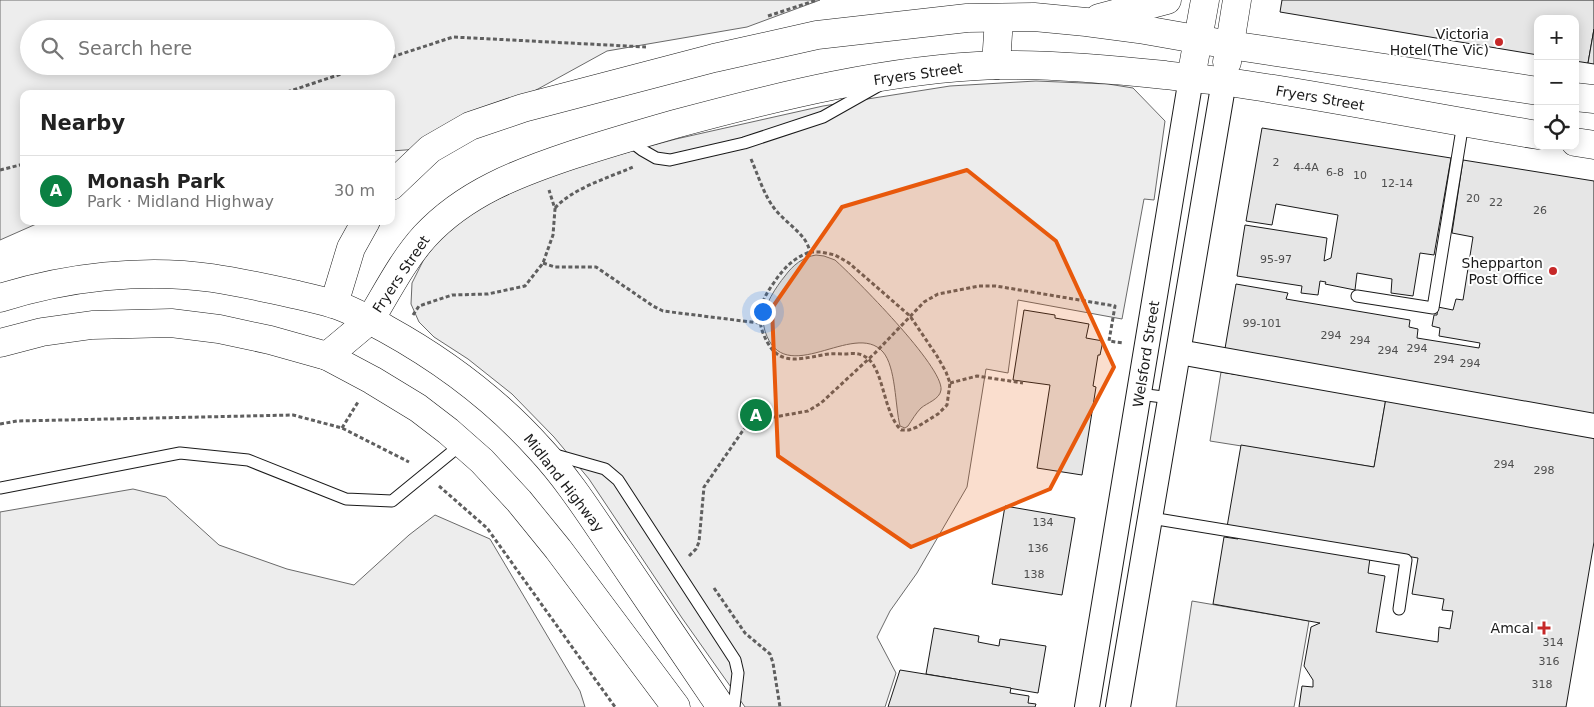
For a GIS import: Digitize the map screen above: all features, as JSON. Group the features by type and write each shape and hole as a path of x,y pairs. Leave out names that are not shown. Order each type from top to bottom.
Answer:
{"main road":[{"path":"1086,22 1167,0"},
{"name":"Welsford Street","path":"1191,78 1205,0"},
{"path":"1224,81 1237,0"},
{"path":"996,65 1000,9"},
{"path":"395,182 430,149 470,126 523,108 714,58 817,35 967,18 1000,9 1034,17 1086,22 1534,90"},
{"name":"Fryers Street","path":"327,356 370,320 403,266 424,237 454,210 490,186 520,173 626,138 812,90 897,75 963,67 1050,65 1224,81 1534,134"},
{"path":"1579,98 1594,100"},
{"path":"1579,143 1594,145"},
{"path":"327,356 334,304 351,248 364,225"},
{"name":"Midland Highway","path":"0,298 71,281 125,275 182,276 210,278 257,286 334,304 370,320 454,371 481,392 543,452 583,504 721,707"},
{"path":"0,343 42,332 92,325 171,323 219,329 270,340 327,356 372,380 418,408 463,443 519,500 676,707"}],"street":[{"name":"Welsford Street","path":"1118,707 1114,628 1139,394 1191,78"},
{"name":"Welsford Street","path":"1087,707 1151,518 1224,81"},
{"path":"1161,265 1192,271"},
{"path":"1179,352 1594,426"}],"lane":[{"path":"626,138 655,158 670,160 744,143 823,117 897,75"},
{"path":"1357,296 1433,308 1463,123"},
{"path":"1139,394 1170,398"},
{"path":"0,488 180,453 248,460 346,499 392,501 463,443"},
{"path":"543,452 605,469 618,480 735,660 738,673 734,707"},
{"path":"1151,518 1406,560 1399,609"}],"path":[{"path":"764,17 792,10 817,0"},
{"path":"395,56 453,38 652,47"},
{"path":"293,90 338,75"},
{"path":"744,143 773,206 782,218 806,239 810,252"},
{"path":"419,306 452,295 488,294 525,286 543,263 553,235 555,209 563,200 577,191 655,158"},
{"path":"0,170 20,165"},
{"path":"810,252 835,255 849,263 910,316 937,356 950,384 947,405 938,414 917,427 901,430 890,415 881,384 874,366 868,358 858,353 824,354 806,359 789,359 778,355 770,348 759,323 762,304 771,286 782,271 794,260 810,252"},
{"path":"543,263 555,267 596,267 663,311 759,323"},
{"path":"674,564 691,555 696,550 701,528 704,487 746,426 752,422 808,410 821,403 924,302 938,294 979,286 1005,288 1115,306 1109,341 1147,347"},
{"path":"950,384 977,376 1023,384"},
{"path":"0,424 17,421 293,415 342,428 417,466 487,528 615,707"},
{"path":"712,586 744,633 770,654 780,707"}],"highlighted area":[{"path":"967,170 1056,241 1114,367 1050,489 911,547 778,456 772,308 842,207"}],"shaded area":[{"path":"0,0 820,0 747,27 607,51 527,95 419,149 395,151 395,90 20,90 20,225 34,225 0,240"},
{"path":"1036,81 1108,84 1133,88 1165,121 1154,200 1144,199 1122,319 1018,300 1008,373 986,369 967,487 917,573 890,611 877,637 896,673 885,707 745,707 682,618 589,479 554,437 512,394 468,359 434,337 419,322 411,304 412,283 424,259 446,232 479,208 555,172 676,139 823,106 950,86"},
{"path":"816,255 835,260 860,284 914,343 938,379 941,390 938,396 921,408 905,428 900,426 893,377 883,352 870,344 855,343 803,355 787,355 774,348 765,331 764,314 768,302 778,285 795,265"},
{"path":"1221,372 1386,398 1374,467 1210,441"},
{"path":"133,489 166,497 219,545 287,569 354,585 409,535 435,515 490,539 580,691 585,707 0,707 0,512"},
{"path":"1192,601 1309,621 1294,707 1176,707"}],"building":[{"name":"Victoria Hotel(The Vic)","path":"1282,0 1594,0 1594,29 1588,63 1579,62 1579,15 1534,15 1534,54 1280,12"},
{"path":"1594,29 1594,64 1588,63"},
{"path":"1262,128 1451,158 1434,255 1420,253 1413,296 1391,293 1392,279 1357,273 1355,290 1325,284 1326,282 1320,281 1318,295 1301,293 1302,286 1237,276 1245,225 1327,238 1324,261 1331,258 1338,215 1276,204 1272,225 1246,221"},
{"path":"1463,160 1594,181 1594,542 1566,707 1299,707 1302,686 1313,687 1313,680 1304,666 1311,627 1320,623 1213,604 1224,537 1238,539 1238,536 1370,558 1368,573 1385,576 1376,632 1438,642 1439,627 1450,629 1453,611 1442,610 1444,599 1412,594 1418,558 1227,527 1241,445 1374,467 1386,398 1221,372 1236,284 1288,293 1286,299 1410,320 1409,327 1418,329 1417,338 1479,348 1480,343 1439,336 1440,328 1432,326 1438,307 1453,310 1456,299 1463,300 1473,237 1452,233"},
{"path":"1024,310 1055,315 1055,318 1089,324 1086,338 1103,341 1100,355 1098,355 1093,386 1096,387 1082,475 1037,468 1050,385 1013,380"},
{"path":"1005,506 1075,518 1062,595 992,584"},
{"path":"934,628 979,636 978,642 999,646 1000,639 1046,646 1038,693 926,674"},
{"path":"900,670 1011,688 1010,693 1029,696 1028,703 1036,704 1035,707 888,707"}],"place":[{"name":"Victoria Hotel(The Vic)","path":"1499,42"},
{"name":"Shepparton Post Office","path":"1553,271"},
{"name":"Monash Park","path":"756,415"},
{"name":"Amcal","path":"1544,628"}]}
